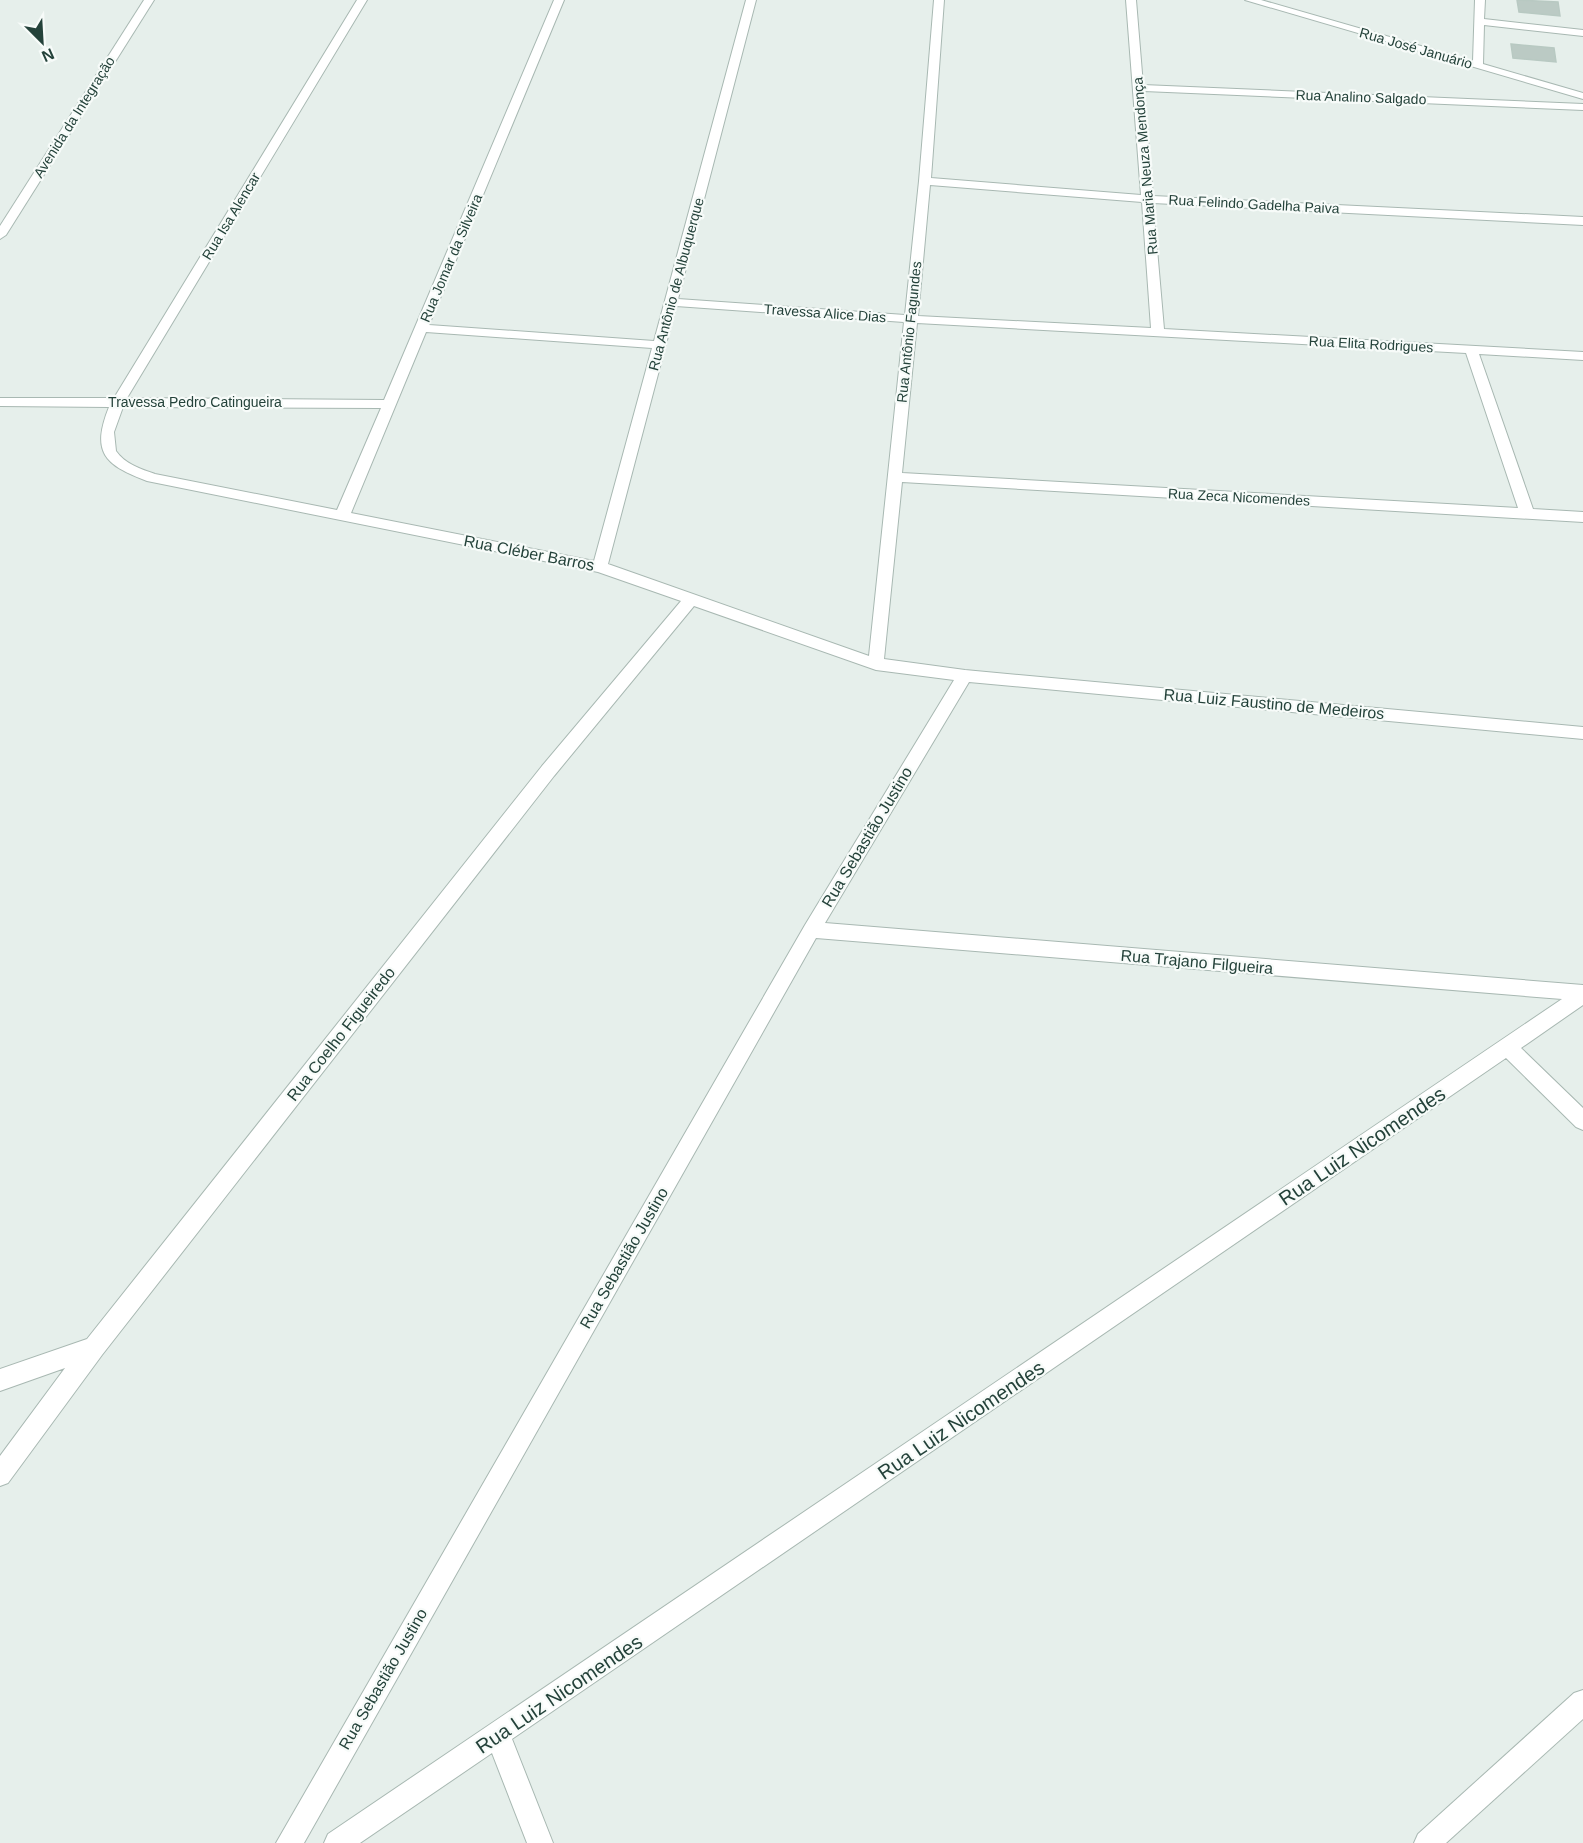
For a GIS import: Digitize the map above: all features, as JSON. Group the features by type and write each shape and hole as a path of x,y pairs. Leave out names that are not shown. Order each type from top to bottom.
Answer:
{"street":[{"name":"Avenida da Integração","path":"0,235 149,0"},
{"name":"Rua Isa Alencar","path":"106,435 118,402 362,0"},
{"name":"Rua Jomar da Silveira","path":"342,516 559,0"},
{"name":"Rua Antônio de Albuquerque","path":"600,567 751,0"},
{"name":"Rua Antônio Fagundes","path":"876,664 925,181 939,0"},
{"name":"Rua Maria Neuza Mendonça","path":"1131,0 1149,199 1158,332"},
{"name":"Rua José Januário","path":"1250,0 1583,96"},
{"path":"1478,66 1480,0"},
{"path":"1479,21 1583,33"},
{"name":"Rua Analino Salgado","path":"1139,88 1583,107"},
{"name":"Rua Felindo Gadelha Paiva","path":"925,181 1149,199 1583,221"},
{"name":"Travessa Alice Dias","path":"672,302 910,319 1158,332"},
{"path":"422,327 660,345"},
{"name":"Rua Elita Rodrigues","path":"1158,332 1583,356"},
{"path":"1471,350 1527,514"},
{"name":"Travessa Pedro Catingueira","path":"0,402 389,404"},
{"name":"Rua Cléber Barros","path":"106,435 106,450 122,468 142,475 600,567 876,664 965,676"},
{"name":"Rua Zeca Nicomendes","path":"895,477 1583,518"},
{"name":"Rua Coelho Figueiredo","path":"0,1475 94,1347 548,771 690,600"},
{"name":"Rua Luiz Faustino de Medeiros","path":"965,676 1583,733"},
{"name":"Rua Sebastião Justino","path":"289,1843 810,930 965,676"},
{"name":"Rua Trajano Filgueira","path":"810,930 1583,994"},
{"name":"Rua Luiz Nicomendes","path":"337,1843 498,1736 1583,994"},
{"path":"1507,1047 1583,1121"},
{"path":"0,1380 94,1347"},
{"path":"1427,1843 1583,1702"},
{"path":"498,1736 540,1843"}],"building":[{"path":"1517,0 1558,2 1560,16 1519,12"},
{"path":"1511,44 1554,48 1556,62 1513,58"}]}
